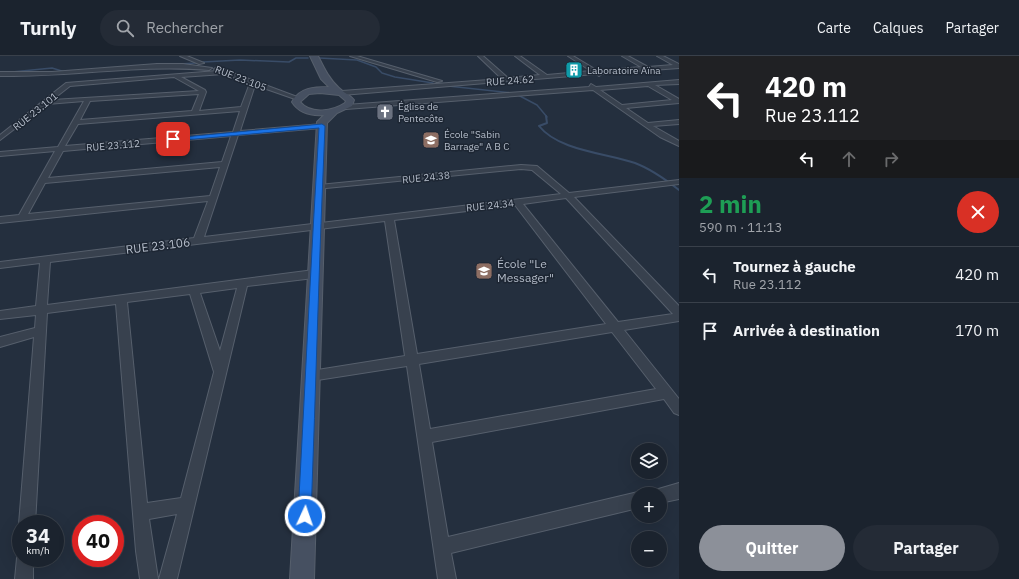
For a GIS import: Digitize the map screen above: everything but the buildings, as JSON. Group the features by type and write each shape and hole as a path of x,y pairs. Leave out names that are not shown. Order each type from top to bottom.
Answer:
{"street":[{"name":"RUE 23.105","path":"184,56 253,83 297,98"},
{"path":"314,56 325,79 350,100 346,107 326,120"},
{"path":"352,56 450,84"},
{"path":"480,56 507,80"},
{"path":"517,56 546,77"},
{"path":"570,56 599,74"},
{"path":"624,56 650,70"},
{"path":"660,56 679,66"},
{"path":"0,74 80,72 178,65 217,69"},
{"name":"RUE 24.62","path":"339,92 599,74 679,66"},
{"name":"RUE 23.101","path":"0,138 70,84 80,72"},
{"path":"70,84 224,72"},
{"path":"174,75 204,92"},
{"path":"585,75 592,88 662,136 679,144"},
{"path":"325,79 321,86 314,91 301,95 297,98 298,105 326,120"},
{"path":"346,107 679,82"},
{"path":"198,241 253,83"},
{"path":"648,84 679,101"},
{"path":"314,91 339,92"},
{"path":"47,102 204,92"},
{"path":"195,112 204,92"},
{"path":"22,217 88,100"},
{"path":"619,106 679,101"},
{"path":"75,122 245,109"},
{"path":"308,111 326,120"},
{"path":"302,579 314,274 319,187 326,120"},
{"name":"RUE 23.112","path":"0,154 235,134 326,120"},
{"path":"647,125 679,122"},
{"path":"42,181 224,164"},
{"name":"RUE 24.38","path":"319,187 522,167 534,168 568,196"},
{"name":"RUE 24.34","path":"317,227 678,182"},
{"path":"568,196 679,313"},
{"path":"0,220 214,198"},
{"path":"517,202 679,410"},
{"path":"389,217 447,579"},
{"name":"RUE 23.106","path":"0,265 317,227"},
{"path":"28,515 45,259"},
{"path":"0,315 314,274"},
{"path":"168,579 243,283"},
{"path":"194,290 221,373"},
{"path":"121,300 144,551 150,579"},
{"path":"311,376 679,317"},
{"path":"0,342 40,331"},
{"path":"424,437 666,393"},
{"path":"667,494 679,491"},
{"path":"441,546 631,502"},
{"path":"141,512 187,505"},
{"path":"24,579 25,567"}],"waterway":[{"path":"203,62 240,60 289,62 296,58 308,58"},
{"path":"319,58 357,60 376,67 382,73 395,77 433,83"},
{"path":"180,64 196,63"},
{"path":"12,72 52,68 65,72"},
{"path":"448,86 512,93"},
{"path":"518,95 537,105 547,117"},
{"path":"546,116 547,123 539,126 558,141 584,150 635,163 647,168 679,190"}],"place":[{"name":"Laboratoire Aïna","path":"574,70"},
{"name":"Église de Pentecôte","path":"385,112"},
{"name":"École \"Sabin Barrage\" A B C","path":"431,140"},
{"name":"École \"Le Messager\"","path":"484,271"}],"route":[{"path":"173,139 322,126 314,274 314,325 305,516"}]}
